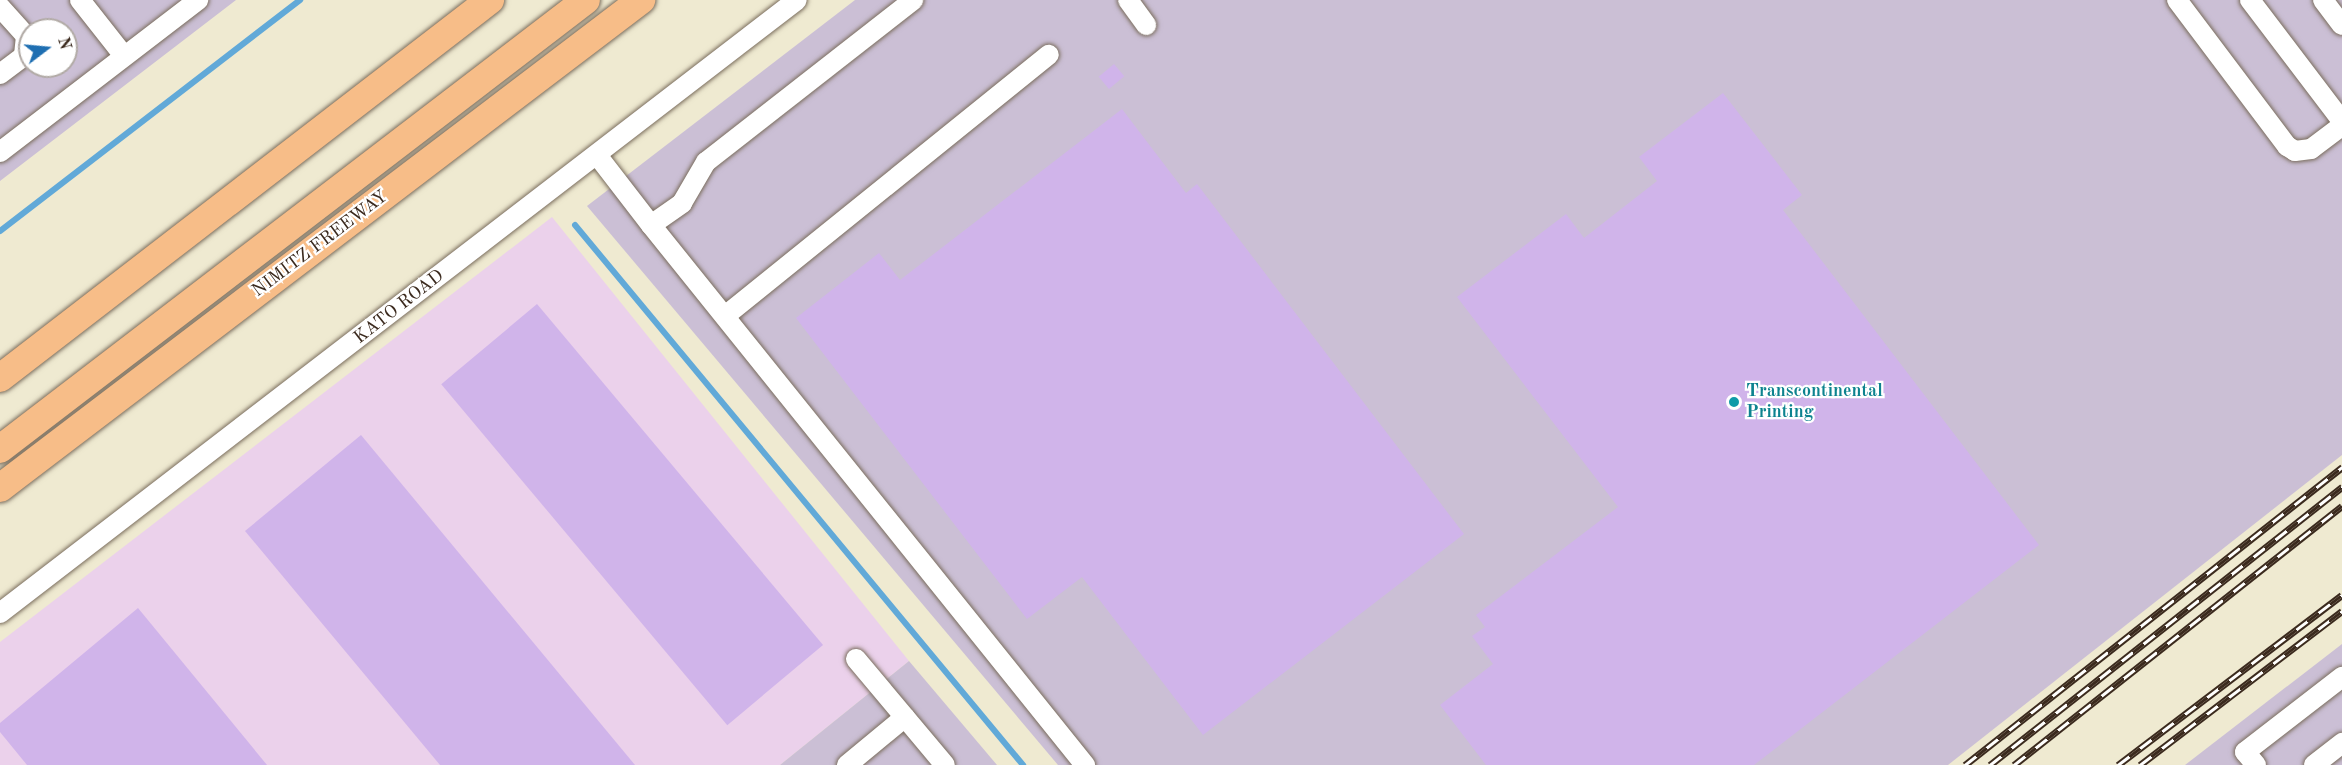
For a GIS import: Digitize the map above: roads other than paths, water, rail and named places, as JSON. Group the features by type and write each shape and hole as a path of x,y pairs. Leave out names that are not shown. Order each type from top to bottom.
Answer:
{"highway":[{"path":"0,378 490,0"},
{"path":"0,449 586,0"},
{"name":"NIMITZ FREEWAY","path":"0,488 641,0"}],"street":[{"path":"80,0 124,56"},
{"path":"0,152 198,0"},
{"name":"KATO ROAD","path":"0,613 797,0"},
{"path":"651,225 682,202 706,162 914,0"},
{"path":"1128,0 1146,25"},
{"path":"2177,0 2287,146 2295,151 2311,149 2342,126"},
{"path":"2250,0 2342,122"},
{"path":"2323,0 2342,25"},
{"path":"0,7 26,36 24,56 0,75"},
{"path":"725,316 1049,55"},
{"path":"597,155 1085,765"},
{"path":"856,659 945,765"},
{"path":"2256,765 2246,752 2342,677"},
{"path":"847,765 905,717"},
{"path":"2314,765 2342,744"}],"waterway":[{"path":"0,231 300,0"},
{"path":"575,225 1023,765"}],"railway":[{"path":"1965,765 2342,467"},
{"path":"1990,765 2342,487"},
{"path":"2014,765 2342,506"},
{"path":"2118,765 2342,595"},
{"path":"2140,765 2342,611"}],"place":[{"name":"Transcontinental Printing","path":"1734,402"}]}
